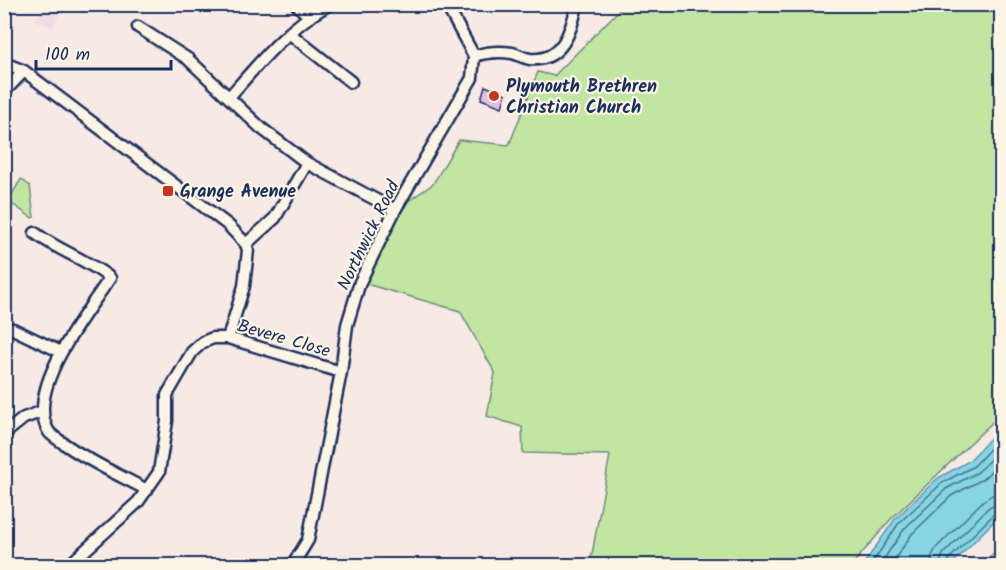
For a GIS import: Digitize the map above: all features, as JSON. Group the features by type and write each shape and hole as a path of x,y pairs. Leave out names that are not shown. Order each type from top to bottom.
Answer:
{"street":[{"path":"296,4 310,17"},
{"path":"230,96 273,47 330,4"},
{"path":"446,4 474,56 498,51 528,58 544,58 555,53 571,31 577,4"},
{"path":"138,27 188,59 230,96 261,128 307,163 395,210"},
{"path":"289,33 351,82"},
{"name":"Northwick Road","path":"292,566 308,540 341,372 346,325 360,282 395,210 469,85 474,56"},
{"path":"4,63 24,71 228,225 246,244 249,250 244,286 228,338"},
{"path":"4,92 24,71"},
{"path":"246,244 275,218 307,163"},
{"path":"35,233 57,248 99,268 110,278 67,340 46,385 43,419 50,434 83,457 147,490"},
{"path":"4,328 13,329 62,352"},
{"name":"Bevere Close","path":"68,566 138,502 159,472 167,421 167,395 192,352 203,342 213,338 228,338 341,372"},
{"path":"4,434 24,418 43,411"}],"shaded area":[{"path":"43,5 63,5 53,28 35,20"}],"green space":[{"path":"624,5 1001,5 1001,414 891,519 852,565 590,565 610,455 523,453 522,427 487,416 495,373 460,311 366,284 404,204 433,184 459,140 509,145 538,72 554,76"},
{"path":"21,179 30,186 34,217 32,218 8,201"},
{"path":"1001,545 1001,565 982,565"}],"water":[{"path":"1001,427 1001,514 951,565 863,565 895,519 938,478 969,461"}],"building":[{"name":"Plymouth Brethren Christian Church","path":"485,86 506,94 502,107 481,99"}],"place":[{"name":"Plymouth Brethren Christian Church","path":"494,96"},
{"name":"Grange Avenue","path":"168,191"}]}
